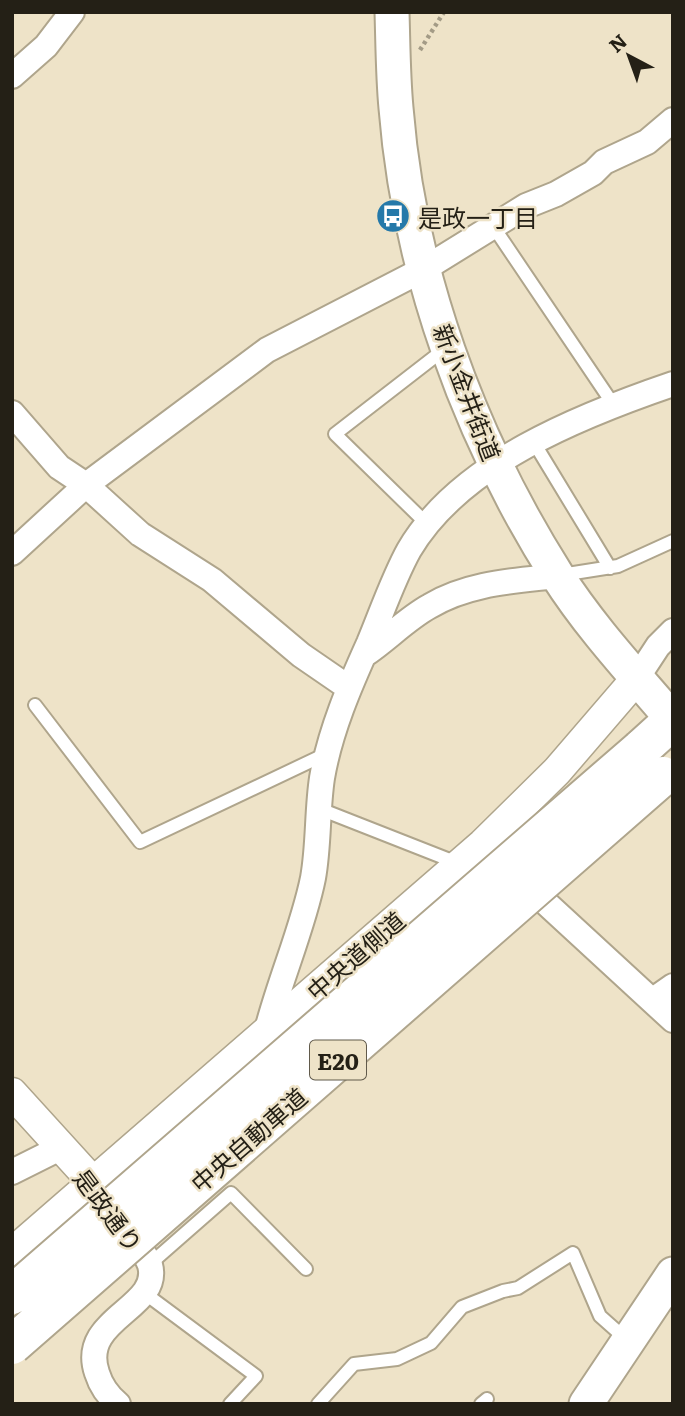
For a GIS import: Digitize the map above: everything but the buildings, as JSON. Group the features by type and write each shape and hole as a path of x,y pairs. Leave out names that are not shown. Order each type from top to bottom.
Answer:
{"highway":[{"name":"中央自動車道","path":"12,1295 673,720"},
{"name":"中央自動車道","path":"12,1345 673,768"}],"main road":[{"name":"新小金井街道","path":"392,12 396,110 409,203 424,269 448,346 495,464 557,576 673,720"},
{"path":"586,1404 673,1274"}],"street":[{"path":"17,60 46,46 72,12"},
{"path":"12,553 86,485 267,350 424,269 493,226 593,173 604,162 646,142 673,120"},
{"path":"267,1030 312,881 328,753 349,688 409,550 428,524 495,464 533,441 613,404 673,384"},
{"path":"12,413 59,467 86,485 155,546 212,580 301,655 349,688"},
{"path":"363,655 407,621 448,596 488,585 557,576"},
{"name":"中央道側道","path":"12,1253 483,844 557,771 637,678 658,646 673,631"},
{"path":"483,844 663,993 673,1020"},
{"name":"是政通り","path":"12,1093 93,1182 149,1264 150,1276 143,1292"},
{"path":"12,1172 60,1148"},
{"path":"109,1401 94,1362 96,1340 143,1292"}],"lane":[{"path":"493,226 613,404"},
{"path":"428,524 335,435 448,346"},
{"path":"533,441 610,568"},
{"path":"557,576 610,568 673,541"},
{"path":"35,705 140,842 328,753"},
{"path":"320,809 461,864"},
{"path":"149,1264 231,1193 306,1269"},
{"path":"318,1404 354,1364 397,1359 431,1343 462,1307 503,1290 518,1288 573,1253 600,1316 627,1341"},
{"path":"143,1292 256,1376 230,1404"}],"place":[{"name":"是政一丁目","path":"393,216"}]}
